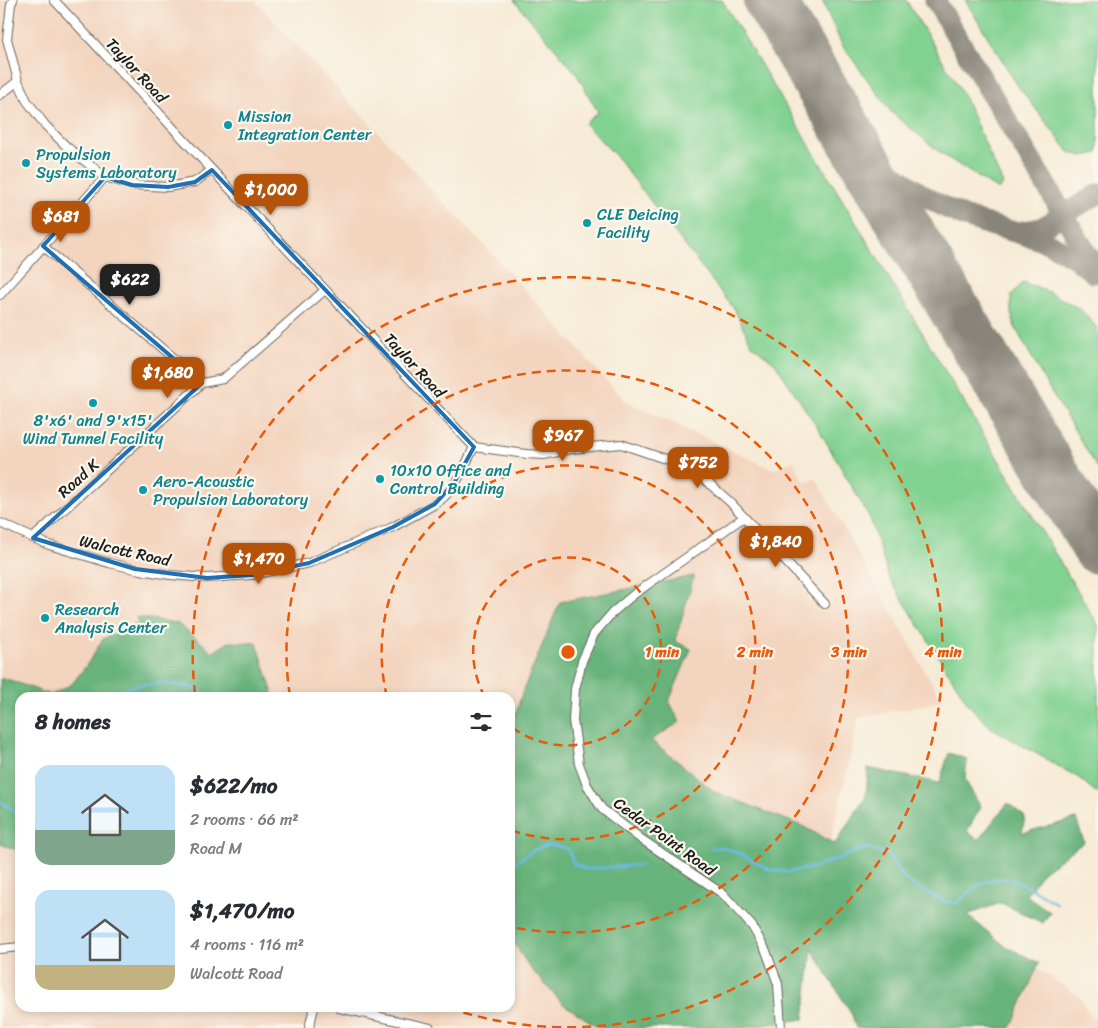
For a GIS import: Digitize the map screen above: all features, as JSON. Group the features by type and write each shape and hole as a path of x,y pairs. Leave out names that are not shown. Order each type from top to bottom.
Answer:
{"street":[{"path":"13,0 7,39 18,81 27,101 45,125 68,147 105,177 132,185 168,187 194,182 212,170"},
{"name":"Taylor Road","path":"54,0 325,290 474,446"},
{"path":"0,95 18,81"},
{"path":"0,295 105,177"},
{"path":"43,246 202,383"},
{"name":"Road K","path":"33,538 202,383 223,378 325,290"},
{"path":"474,446 544,455 571,449 621,444 664,458 704,479 744,517 825,604"},
{"name":"Walcott Road","path":"0,523 49,545 134,569 170,575 207,578 252,575 309,562 393,527 440,502 454,483 474,446"},
{"name":"Cedar Point Road","path":"744,517 633,595 612,613 594,634 582,661 575,689 573,720 579,764 587,785 602,809 641,839 723,894 752,926 766,951 778,984 781,1028"},
{"path":"0,949 15,948"},
{"path":"309,1028 313,1012"},
{"path":"357,1012 430,1028"}],"highlighted area":[{"path":"212,170 474,447 454,483 435,504 393,527 309,563 252,575 207,578 135,569 33,538 202,383 43,246 105,177 132,185 168,187 195,182"}],"shaded area":[{"path":"0,0 254,0 507,270 625,401 774,470 793,461 805,483 816,479 942,701 859,718 788,1028 0,1028"},
{"path":"1037,968 1080,997 1087,1011 1098,1023 1098,1028 1011,1028"}],"green space":[{"path":"514,0 722,0 1098,625 1098,794 1079,778 990,727 969,705 889,578 870,518 821,433 775,363 752,345 734,309 616,156 585,124 598,112 576,73"},
{"path":"822,0 906,0 963,94 1003,184 998,190 942,154 892,113 842,45"},
{"path":"965,0 1098,0 1098,153 1083,156 1069,152 1018,86"},
{"path":"1023,282 1043,289 1080,309 1098,329 1098,469 1015,327 1011,313 1011,296"},
{"path":"694,576 675,641 691,649 669,701 680,722 651,740 715,792 802,826 835,844 866,796 868,768 939,783 949,753 967,759 965,780 981,807 967,831 978,840 1008,803 1025,817 1022,833 1076,819 1084,842 1043,872 1026,895 1050,912 1043,923 1001,903 967,915 1005,946 1039,963 1011,1028 856,1028 852,1015 812,949 804,1019 741,1028 600,1028 563,1004 530,968 515,945 515,718 521,696 560,602"},
{"path":"136,617 177,623 213,652 229,642 257,643 272,692 57,692 72,684 103,639 139,623"},
{"path":"0,679 7,679 43,692 15,692 15,849 0,844"}],"waterway":[{"path":"121,692 131,686 158,683 190,686 200,692"},
{"path":"0,801 15,812"},
{"path":"515,863 531,852 551,845 568,849 574,864 586,869 642,865"},
{"path":"712,848 722,847 741,854 770,870 787,872 816,867 865,848 888,855 900,874 911,884 945,902 957,903 971,890 984,883 995,879 1006,879 1029,887 1057,904"}],"taxiway":[{"path":"935,0 1098,272"},
{"path":"843,125 869,152 897,176 928,198 979,222 1046,242 1062,250 1093,273"},
{"path":"1018,232 1041,228 1098,194"}],"runway":[{"path":"769,0 1098,548"}],"place":[{"name":"Mission Integration Center","path":"228,125"},
{"name":"Propulsion Systems Laboratory","path":"26,163"},
{"name":"CLE Deicing Facility","path":"587,223"},
{"name":"8'x6' and 9'x15' Wind Tunnel Facility","path":"93,403"},
{"name":"10x10 Office and Control Building","path":"380,479"},
{"name":"Aero-Acoustic Propulsion Laboratory","path":"143,490"},
{"name":"Research Analysis Center","path":"45,618"}]}
